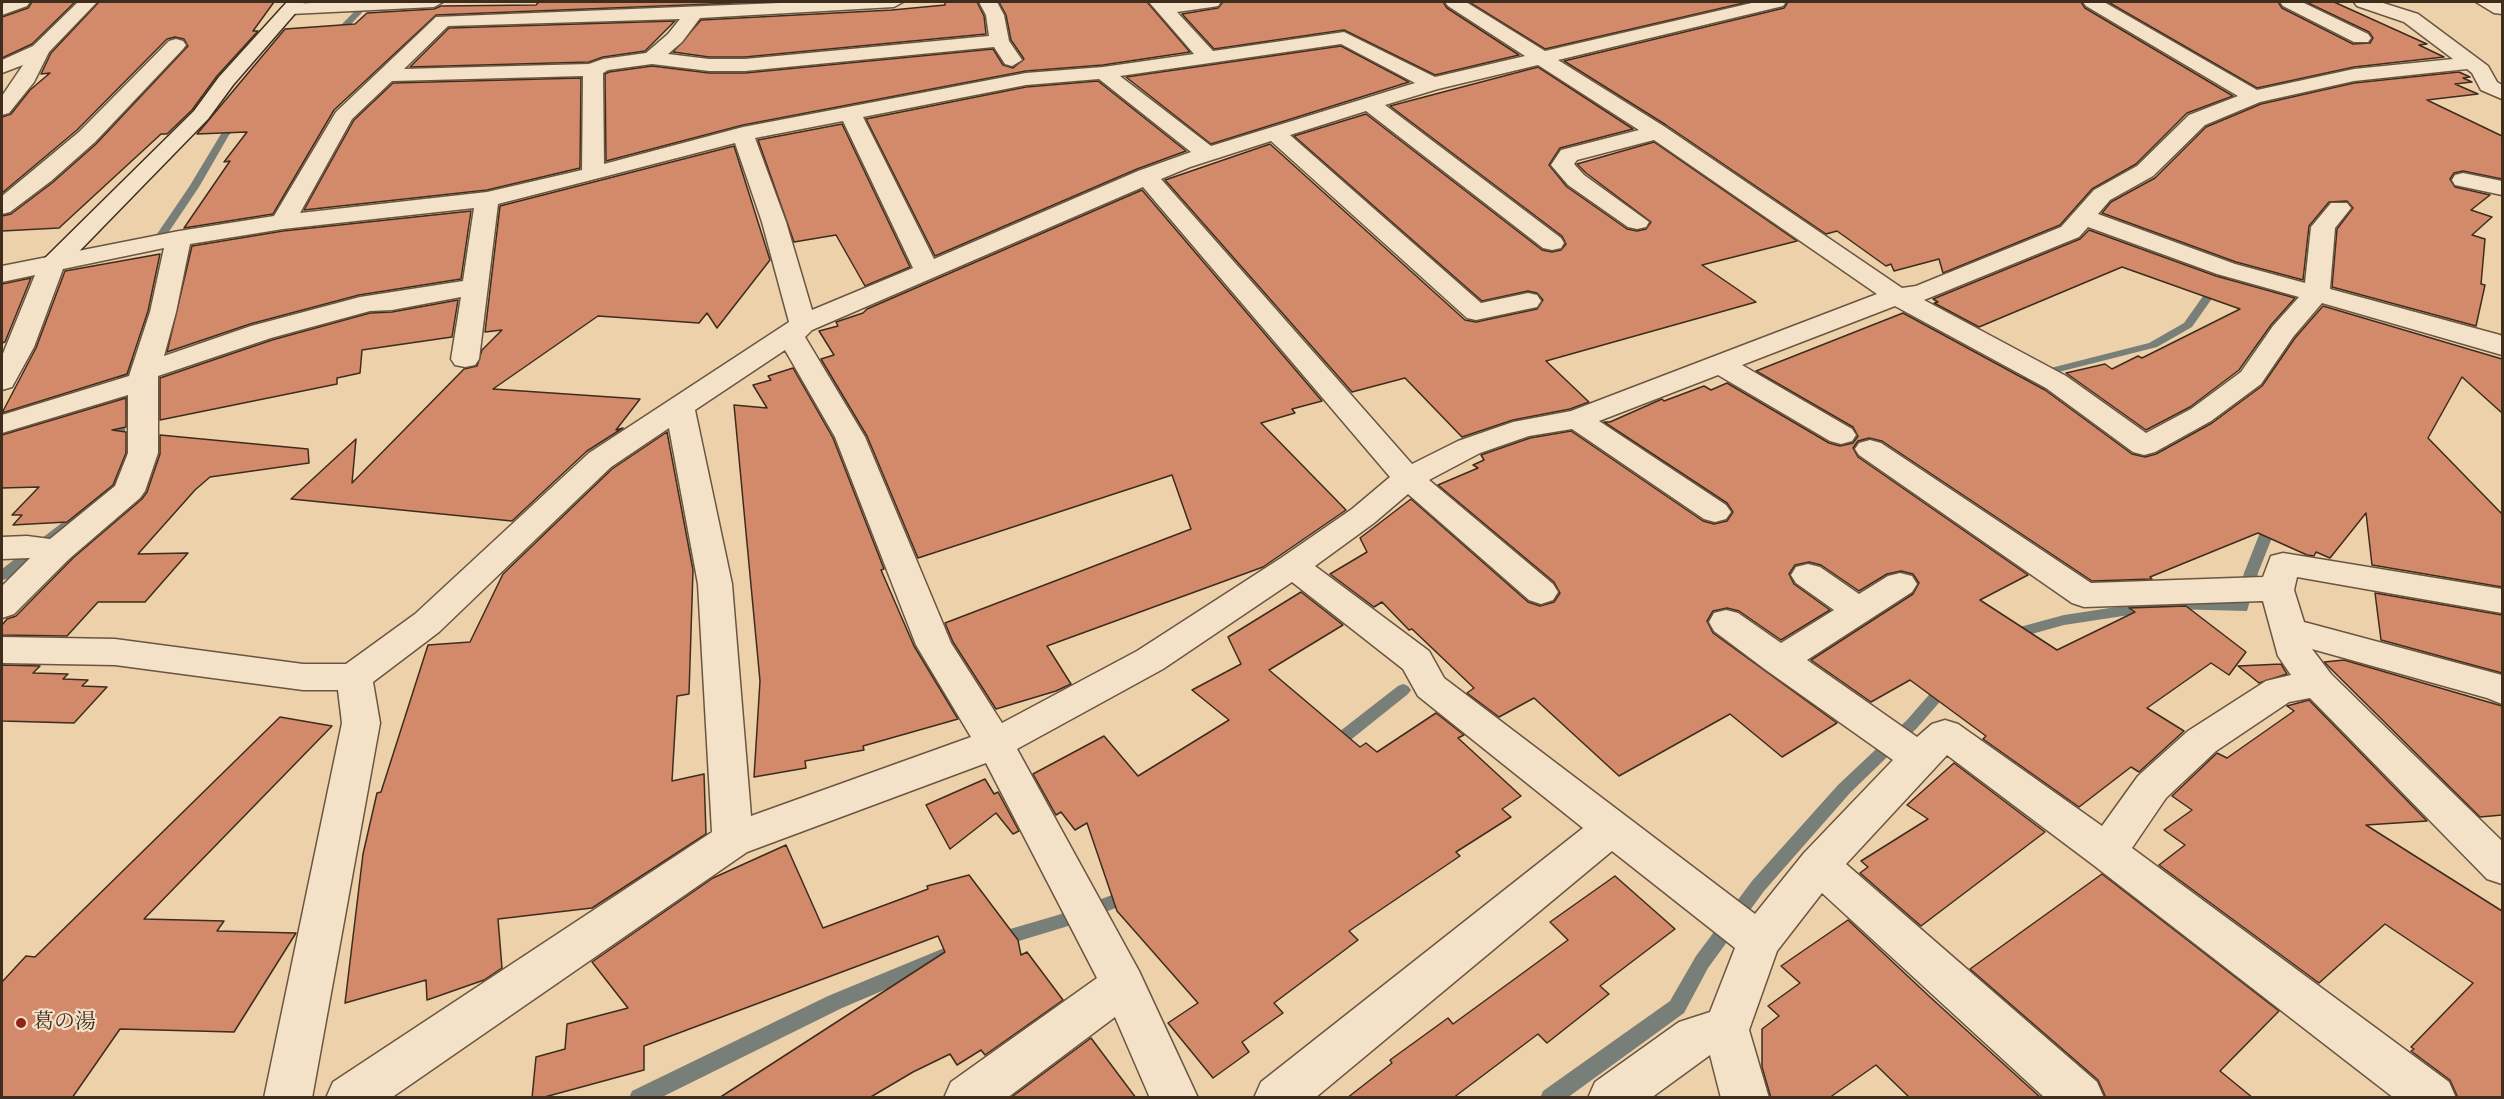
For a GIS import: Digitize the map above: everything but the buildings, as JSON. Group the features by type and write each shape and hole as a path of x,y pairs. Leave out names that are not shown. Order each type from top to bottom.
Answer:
{"street":[{"path":"2,10 21,2"},
{"path":"2,109 24,82 40,50 88,2"},
{"path":"2,381 20,347 52,265 201,115 226,81 293,5 434,2"},
{"path":"283,222 343,116 443,21 459,2"},
{"path":"443,21 694,13 886,2"},
{"path":"988,2 995,15 999,41 1026,80"},
{"path":"1161,5 1212,2"},
{"path":"1454,2 1657,132 1897,296 2056,382 2144,446 2201,415 2252,378 2283,332 2317,292 2323,227 2338,208"},
{"path":"2,650 115,652 303,677 354,677 427,623 600,460 796,329 1146,176 1207,154 1432,84 1778,2"},
{"path":"2092,2 2254,97"},
{"path":"2289,2 2361,38"},
{"path":"2364,2 2411,18 2481,70 2488,86 2502,93"},
{"path":"1161,5 1208,57"},
{"path":"652,58 675,38 694,13"},
{"path":"2,274 179,238 283,222 487,199 593,174 743,134 1026,80 1103,73 1344,38 1432,84"},
{"path":"388,75 593,69 603,65 652,58 697,64 745,65 999,41"},
{"path":"2,207 43,176 87,137 176,45"},
{"path":"2,67 40,50"},
{"path":"350,1098 732,840 995,744 1150,660 1293,566 1363,516 1407,478 1469,447 1523,428 1576,419 1897,296 1921,293 2070,232 2102,195 2145,171 2197,120 2254,97 2354,75 2470,63"},
{"path":"593,69 593,174"},
{"path":"1103,73 1207,154"},
{"path":"1369,103 1552,243"},
{"path":"851,115 927,270"},
{"path":"1637,222 1576,180 1562,165 1569,155 1657,132"},
{"path":"1274,133 1476,312 1528,302"},
{"path":"743,134 774,222 796,329 850,437 934,645 995,744 1082,907 1123,985 1174,1098"},
{"path":"1146,176 1407,478 1541,592"},
{"path":"2463,180 2502,188"},
{"path":"465,359 487,199"},
{"path":"2084,217 2226,269 2490,341 2502,348"},
{"path":"2,606 32,549 129,491 143,453 144,376 164,312 179,238"},
{"path":"2,424 144,376 261,332 369,303 392,302 476,286"},
{"path":"1720,364 1841,435"},
{"path":"680,406 716,584 732,840"},
{"path":"1576,419 1715,513"},
{"path":"1870,449 2084,595 2271,589"},
{"path":"2502,601 2283,564 2271,589 2296,656 2318,682 2502,867"},
{"path":"1293,566 1416,660 1431,687 1741,928"},
{"path":"1808,575 1858,610"},
{"path":"1779,661 1900,584"},
{"path":"1726,622 1915,755"},
{"path":"2288,630 2500,688 2502,691"},
{"path":"288,1098 361,723 354,677"},
{"path":"2107,852 2152,787 2202,741 2279,691 2318,682"},
{"path":"1745,1098 1726,1030 1741,928 1819,866 1915,755 1945,734 2107,852 2432,1098"},
{"path":"1278,1098 1612,828"},
{"path":"1819,866 2080,1098"},
{"path":"968,1098 1123,985"},
{"path":"1612,1098 1695,1037 1726,1030"}],"waterway":[{"path":"334,37 368,2"},
{"path":"162,234 194,187 225,134 239,121"},
{"path":"2009,386 2035,375 2153,345 2188,325 2222,277"},
{"path":"118,450 122,382 128,359"},
{"path":"1839,459 1871,436 1881,433"},
{"path":"2,576 99,501 113,477"},
{"path":"2010,635 2064,620 2169,604 2242,608 2251,573 2272,520"},
{"path":"1550,1098 1677,1007 1702,962 1758,886 1844,789 1912,724 1946,685"},
{"path":"1332,746 1403,690"},
{"path":"999,939 1059,922 1131,895"},
{"path":"639,1098 835,1002 954,952"}],"place":[{"name":"葛の湯","path":"21,1023"}]}
